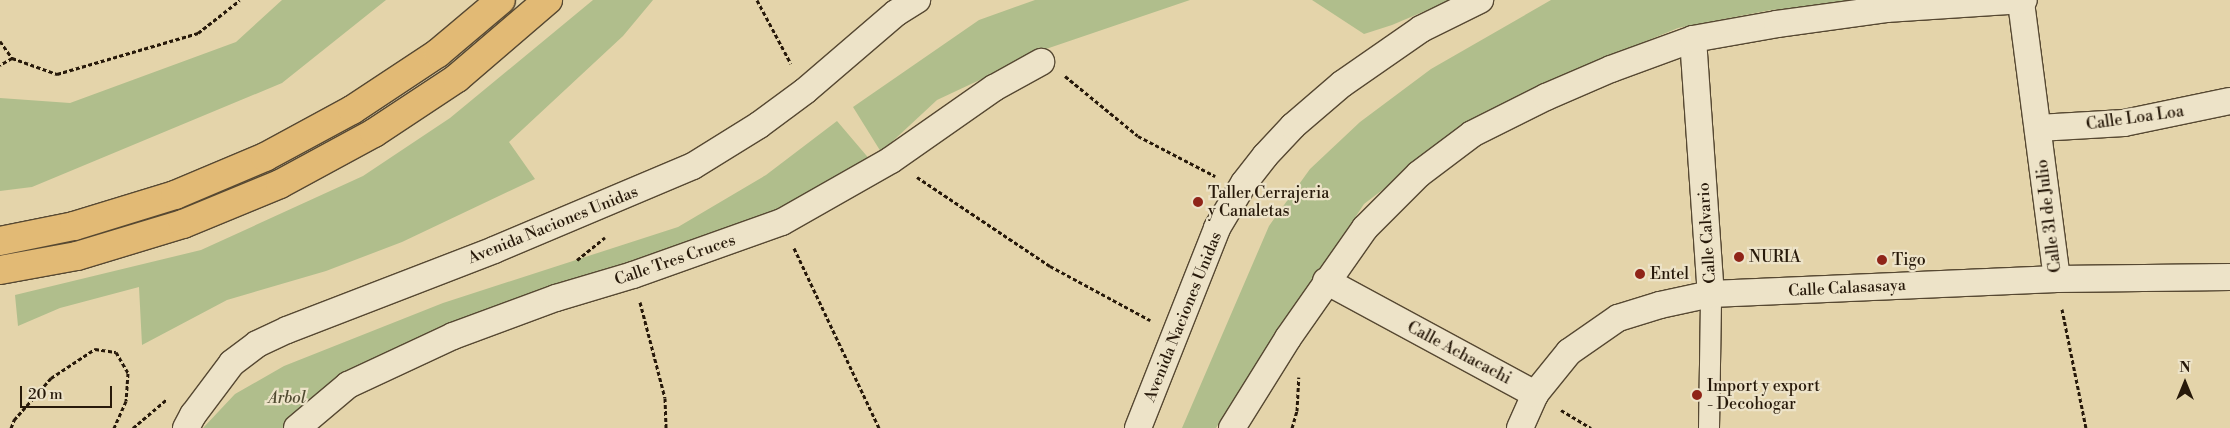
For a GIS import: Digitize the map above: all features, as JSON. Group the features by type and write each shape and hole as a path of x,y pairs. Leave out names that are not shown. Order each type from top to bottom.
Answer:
{"highway":[{"path":"0,241 74,226 175,195 265,157 352,110 438,52 501,0"},
{"path":"0,270 77,256 183,224 280,184 374,133 457,78 548,0"}],"street":[{"name":"Avenida Naciones Unidas","path":"186,428 193,415 232,363 256,344 287,330 494,250 693,166 759,125 805,91 896,13 917,0"},
{"name":"Avenida Naciones Unidas","path":"1138,428 1177,334 1217,228 1244,183 1293,126 1342,84 1421,29 1480,0"},
{"path":"1232,428 1326,281 1365,228 1419,174 1472,134 1546,97 1693,39 1776,24 1886,10 2023,1"},
{"name":"Calle 31 de Julio","path":"2023,1 2057,279"},
{"name":"Calle Calvario","path":"1693,39 1711,294 1709,428"},
{"name":"Calle Tres Cruces","path":"296,428 348,385 454,336 556,298 633,275 782,222 891,160 994,88 1041,62"},
{"name":"Calle Loa Loa","path":"2038,128 2124,123 2230,101"},
{"name":"Calle Calasasaya","path":"1520,428 1535,394 1569,352 1618,318 1660,305 1711,294 2057,279 2230,278"},
{"name":"Calle Achacachi","path":"1326,281 1535,394"}],"path":[{"path":"0,41 12,58 57,74 198,33 240,0"},
{"path":"757,0 805,91"},
{"path":"0,65 12,58"},
{"path":"1041,62 1074,82 1100,106 1138,136 1209,174 1244,183"},
{"path":"891,160 1050,266 1177,334"},
{"path":"782,222 879,428"},
{"path":"633,275 665,398 666,428"},
{"name":"Calle 31 de Julio","path":"2057,279 2086,428"},
{"path":"11,428 14,420 51,378 95,350 116,352 128,373 126,401 114,428"},
{"path":"1535,394 1591,428"}],"green space":[{"path":"282,0 386,0 282,83 32,187 0,191 0,98 70,103 236,42"},
{"path":"593,0 653,0 623,36 509,142 535,179 402,242 326,271 227,300 142,345 139,287 60,308 18,326 15,295 201,250 363,176 450,118"},
{"path":"1035,0 1190,0 1046,49 937,100 881,152 853,107 979,20"},
{"path":"1312,0 1451,0 1392,25 1364,34"},
{"path":"1551,0 1906,0 1771,10 1678,28 1549,81 1440,146 1364,204 1216,428 1182,428 1269,226 1310,169 1360,122 1431,69"},
{"name":"Arbol","path":"837,121 877,168 348,389 295,428 203,428 235,394 284,366 443,303 678,227 766,175"}],"place":[{"name":"Taller Cerrajeria y Canaletas","path":"1198,202"},
{"name":"NURIA","path":"1739,257"},
{"name":"Tigo","path":"1882,260"},
{"name":"Entel","path":"1640,274"},
{"name":"Import y export - Decohogar","path":"1697,395"}]}
